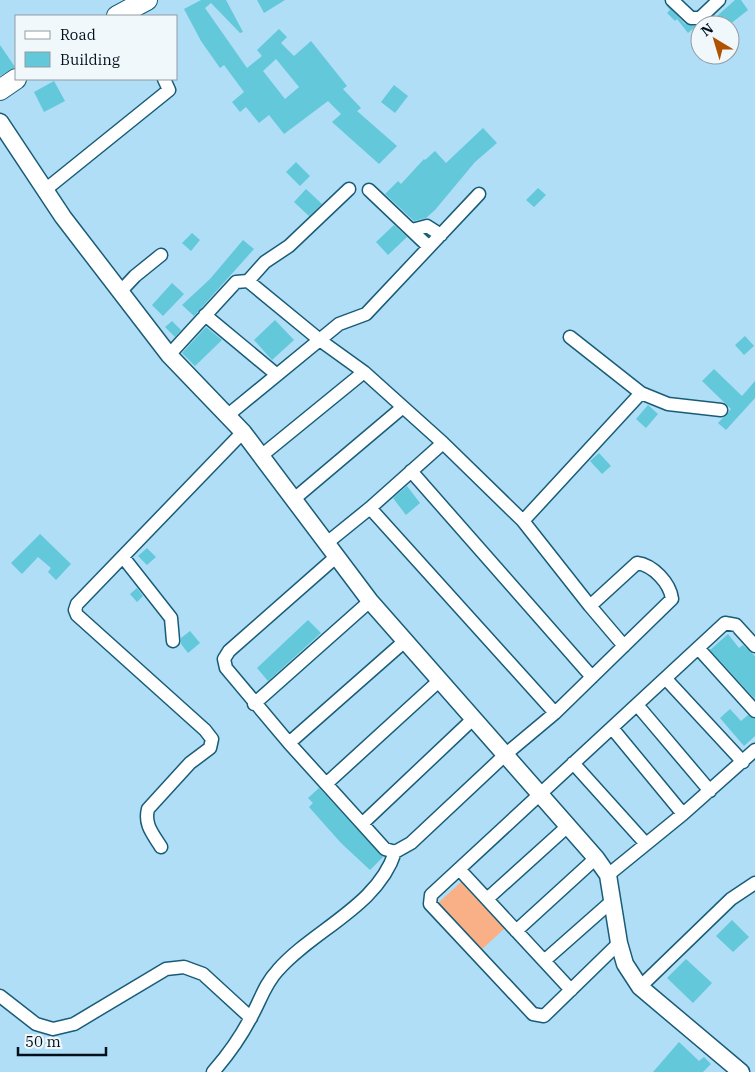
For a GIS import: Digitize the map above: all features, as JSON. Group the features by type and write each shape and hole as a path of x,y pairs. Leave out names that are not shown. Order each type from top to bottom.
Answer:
{"main road":[{"path":"120,15 147,0"},
{"path":"0,90 15,80"}],"street":[{"path":"672,0 691,18 700,18 719,0"},
{"path":"45,190 169,90 164,80"},
{"path":"0,122 45,190 169,355 243,432 328,542 370,601 569,825 596,858 608,875 619,943 625,964 640,987 741,1072"},
{"path":"169,355 236,282 248,281 265,262 289,246 349,189"},
{"path":"368,190 429,247"},
{"path":"228,415 276,374 321,341 343,321 366,314 479,194"},
{"path":"412,230 427,226 440,235"},
{"path":"120,292 135,276 161,255"},
{"path":"248,281 321,341 364,372 443,443 523,521 624,646"},
{"path":"205,315 276,374"},
{"path":"570,337 642,394 668,404 721,410"},
{"path":"261,456 364,372"},
{"path":"523,521 642,394"},
{"path":"294,499 403,407"},
{"path":"161,847 149,829 146,819 148,809 190,763 210,748 212,739 205,730 77,616 75,610 77,604 243,432"},
{"path":"328,542 370,508 443,443"},
{"path":"410,471 592,677"},
{"path":"370,508 555,713"},
{"path":"337,556 229,651 224,659 226,668 288,743 385,849 394,852"},
{"path":"123,557 171,618 173,641"},
{"path":"213,1072 229,1053 251,1018 265,986 279,968 367,895 390,865 394,852 411,842 506,754 555,713 672,599 671,588 646,564 636,563 590,606"},
{"path":"254,704 370,601"},
{"path":"619,943 544,1016 533,1014 430,904 431,895 725,624 736,625 755,646"},
{"path":"288,743 406,640"},
{"path":"698,648 755,710"},
{"path":"666,679 743,762"},
{"path":"326,784 440,680"},
{"path":"638,706 710,791"},
{"path":"363,823 473,719"},
{"path":"612,728 683,814"},
{"path":"608,875 683,814 755,750"},
{"path":"573,764 646,844"},
{"path":"487,899 569,825"},
{"path":"516,931 596,858"},
{"path":"459,869 571,990"},
{"path":"640,987 730,900 755,883"},
{"path":"544,961 612,901"},
{"path":"0,996 36,1024 53,1029 74,1024 166,969 184,967 203,974 251,1018"}],"shaded area":[{"path":"461,882 505,928 480,951 436,905"}],"building":[{"path":"201,0 226,0 243,32 240,33 211,3 205,8 247,68 262,56 257,50 279,29 287,37 281,43 294,56 311,41 347,86 343,89 361,108 357,111 397,146 379,164 332,122 341,114 328,101 284,134 269,115 259,123 246,107 240,112 232,102 244,92 224,65 220,68 201,41 184,9","holes":["276,59 299,87 285,99 263,71"]},
{"path":"257,0 285,0 264,13"},
{"path":"735,0 741,0 748,10 740,16 718,15"},
{"path":"664,2 685,24 690,25 690,31 688,33 677,19 675,21 667,13 670,10"},
{"path":"0,45 15,67 0,76"},
{"path":"54,81 65,101 44,112 34,92"},
{"path":"394,85 408,96 395,113 381,102"},
{"path":"483,128 497,143 475,162 435,210 426,218 414,221 385,194 398,181 401,184 424,159 435,151 446,163"},
{"path":"296,162 310,176 300,186 286,172"},
{"path":"538,188 546,195 534,207 526,200"},
{"path":"306,189 322,204 309,216 294,202"},
{"path":"394,225 407,237 388,255 376,242"},
{"path":"192,233 200,240 191,251 182,243"},
{"path":"243,240 254,249 194,316 182,305 210,279"},
{"path":"172,283 184,294 163,316 152,305"},
{"path":"275,320 294,340 272,360 254,340"},
{"path":"172,321 181,330 175,337 165,327"},
{"path":"206,327 222,340 195,366 182,353"},
{"path":"745,336 754,346 744,355 735,345"},
{"path":"714,369 742,396 755,381 755,398 726,430 718,423 731,409 702,381"},
{"path":"648,405 658,414 646,428 636,419"},
{"path":"599,453 611,466 602,474 590,461"},
{"path":"407,486 420,503 406,515 393,498"},
{"path":"40,534 71,564 56,580 48,572 51,568 38,557 22,574 11,563"},
{"path":"147,548 156,557 147,565 138,556"},
{"path":"137,588 143,596 137,602 130,594"},
{"path":"308,620 321,633 268,681 257,668"},
{"path":"190,631 200,643 188,653 181,644 181,638"},
{"path":"728,634 739,648 743,645 755,656 755,699 710,650"},
{"path":"730,709 741,721 748,715 755,719 755,736 744,746 720,718"},
{"path":"319,788 383,857 370,870 341,843 309,807 313,803 308,798"},
{"path":"732,920 749,937 733,952 716,936"},
{"path":"686,959 712,983 693,1003 667,978"},
{"path":"679,1042 699,1061 704,1057 711,1064 703,1072 653,1072"}]}
